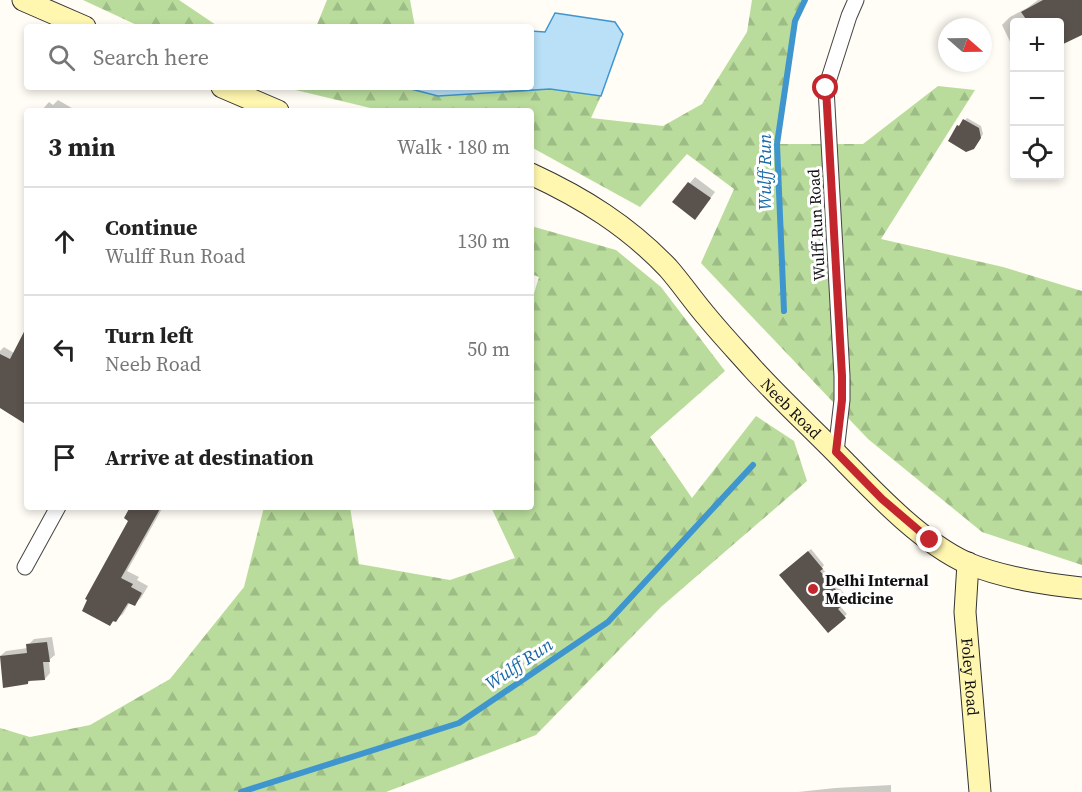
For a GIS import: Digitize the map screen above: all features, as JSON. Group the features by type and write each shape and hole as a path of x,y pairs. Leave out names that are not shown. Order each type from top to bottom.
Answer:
{"street":[{"path":"23,0 78,24"},
{"name":"Wulff Run Road","path":"836,452 842,400 842,376 826,88 856,0"},
{"path":"229,90 269,108"},
{"name":"Neeb Road","path":"534,175 564,189 601,211 636,238 668,268 706,316 770,387 891,507 930,540 968,563 992,571 1027,580 1082,588"},
{"path":"25,567 56,510"},
{"name":"Foley Road","path":"968,563 965,612 980,792"}],"green space":[{"path":"83,0 179,0 215,24 135,24"},
{"path":"327,0 410,0 414,24 317,24"},
{"path":"752,0 805,0 795,21 778,144 863,144 938,86 975,90 881,239 1003,267 1082,291 1082,565 982,532 868,439 701,263 734,189 687,154 640,207 534,149 534,108 370,108 296,90 415,90 438,96 550,89 601,96 591,118 663,126 702,104 747,32"},
{"path":"534,227 616,250 661,287 725,371 650,437 692,498 756,416 794,441 807,481 661,607 536,735 386,792 0,792 0,728 30,737 90,725 170,679 244,587 263,510 350,510 359,564 450,580 515,558 492,510 534,510 534,293 539,277 534,275"}],"water":[{"path":"555,13 615,22 623,34 601,96 550,89 534,90 534,31 545,32"},
{"path":"415,90 534,90 438,96"}],"building":[{"path":"1043,0 1082,0 1082,35 1064,44 1064,18 1025,18 1021,12"},
{"path":"963,119 979,128 981,138 974,149 966,152 948,141"},
{"path":"688,182 711,198 695,220 672,202"},
{"path":"24,332 24,423 0,408 0,354 10,359"},
{"path":"128,510 159,510 121,578 133,584 131,587 142,593 135,606 128,603 116,622 113,621 110,626 82,611 87,600 85,599 128,521 124,518"},
{"name":"Delhi Internal Medicine","path":"808,551 823,569 820,571 846,602 838,609 846,618 828,633 779,575"},
{"path":"47,642 50,662 43,662 45,680 28,681 28,684 3,688 0,656 27,653 26,644"}],"waterway":[{"name":"Wulff Run","path":"784,311 777,144 795,21 805,0"},
{"name":"Wulff Run","path":"241,792 459,723 608,622 753,465"}],"place":[{"name":"Delhi Internal Medicine","path":"813,589"}],"route":[{"path":"826,88 842,376 842,400 836,452 882,499 930,540"}]}
